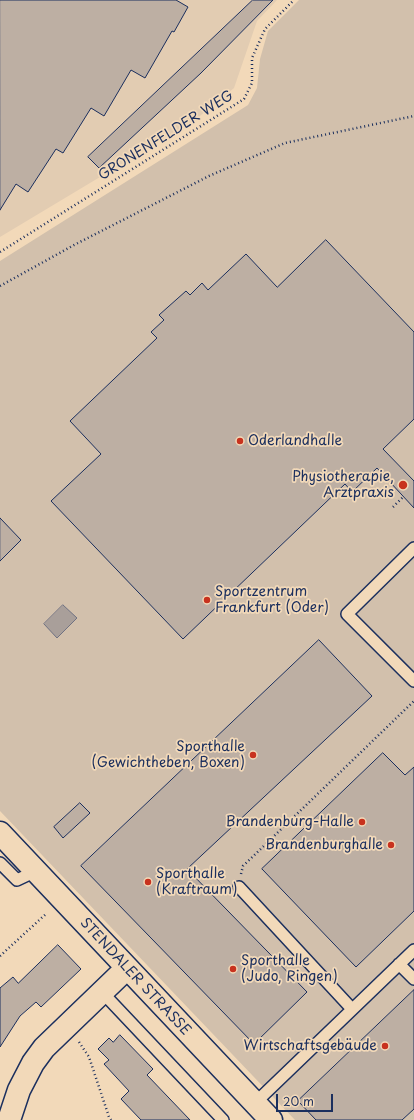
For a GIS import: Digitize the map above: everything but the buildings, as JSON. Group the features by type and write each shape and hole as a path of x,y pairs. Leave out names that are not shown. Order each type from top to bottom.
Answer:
{"street":[{"name":"STENDALER STRASSE","path":"0,833 271,1120"},
{"path":"9,1120 19,1090 33,1063 44,1048 127,968"}],"lane":[{"path":"414,548 347,614 414,681"},
{"path":"0,863 16,880 36,871"},
{"path":"239,887 352,1009"},
{"path":"255,1104 414,950"},
{"path":"399,964 414,979"},
{"path":"102,992 223,1120"}],"path":[{"name":"GRONENFELDER WEG","path":"0,252 244,99 252,83 252,58 264,28 294,0"},
{"path":"0,286 74,245 209,176 285,143 414,116"},
{"path":"393,507 403,497"},
{"path":"239,887 243,866 414,701"},
{"path":"0,956 62,899"},
{"path":"67,1025 89,1057 108,1117 111,1120"}],"shaded area":[{"path":"0,0 277,0 257,21 234,88 195,120 0,237"},
{"name":"Sportzentrum Frankfurt (Oder)","path":"299,0 414,0 414,1120 295,1120 0,811 0,261 248,105 257,88 260,59 268,31"},
{"path":"63,605 77,618 57,638 44,624"}],"place":[{"name":"Oderlandhalle","path":"240,441"},
{"name":"Physiotherapie, Arztpraxis","path":"403,485"},
{"name":"Sportzentrum Frankfurt (Oder)","path":"207,600"},
{"name":"Sporthalle (Gewichtheben, Boxen)","path":"253,755"},
{"name":"Brandenburg-Halle","path":"362,822"},
{"name":"Brandenburghalle","path":"391,845"},
{"name":"Sporthalle (Kraftraum)","path":"148,882"},
{"name":"Sporthalle (Judo, Ringen)","path":"233,969"},
{"name":"Wirtschaftsgebäude","path":"385,1046"}]}
